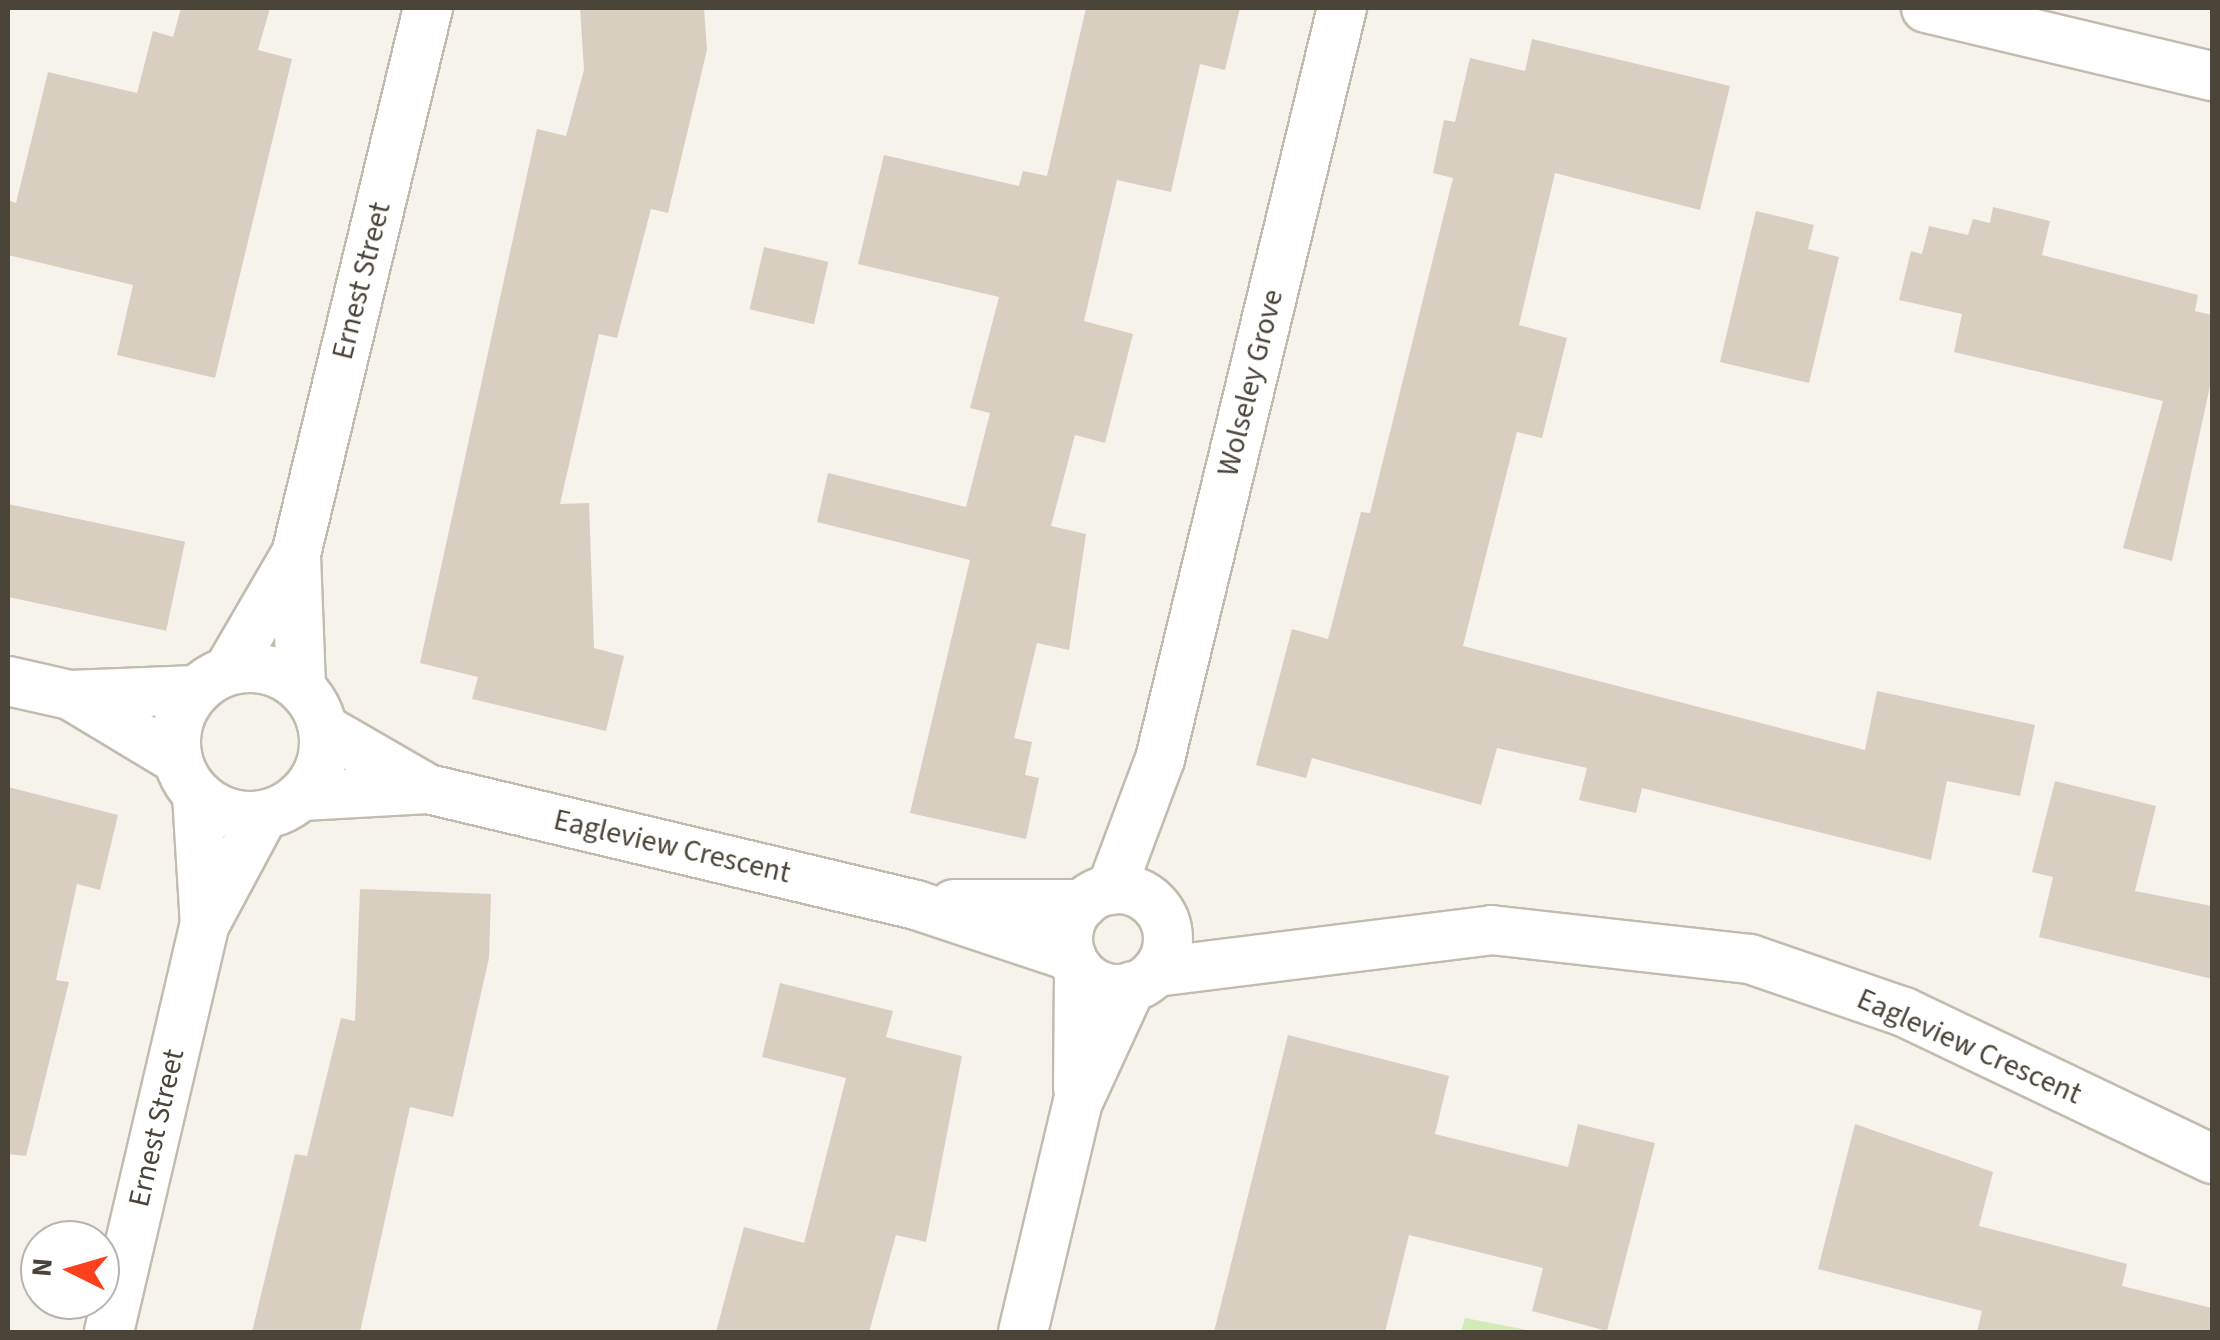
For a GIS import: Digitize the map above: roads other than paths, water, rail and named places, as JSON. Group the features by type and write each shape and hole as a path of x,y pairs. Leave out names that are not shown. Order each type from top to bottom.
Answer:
{"street":[{"name":"Ernest Street","path":"300,686 296,554 428,8"},
{"name":"Wolseley Grove","path":"1126,903 1342,8"},
{"path":"1926,8 2212,76"},
{"name":"Ernest Street","path":"212,679 296,554"},
{"path":"8,681 70,695 279,672 300,686 324,729 324,753 283,806 216,809 187,777 70,695"},
{"path":"187,777 175,736 212,679"},
{"name":"Eagleview Crescent","path":"324,729 428,789 916,904 1076,964 1102,987 1302,952 1491,930 1750,959 1904,1012 2212,1159"},
{"name":"Ernest Street","path":"187,777 205,924"},
{"name":"Eagleview Crescent","path":"283,806 428,789"},
{"name":"Ernest Street","path":"108,1332 205,924 283,806"},
{"path":"1023,1332 1078,1102 1076,964 1069,929 1126,903 1144,980 1078,1102"},
{"name":"Eagleview Crescent","path":"916,904 1126,903 1302,952"}]}
